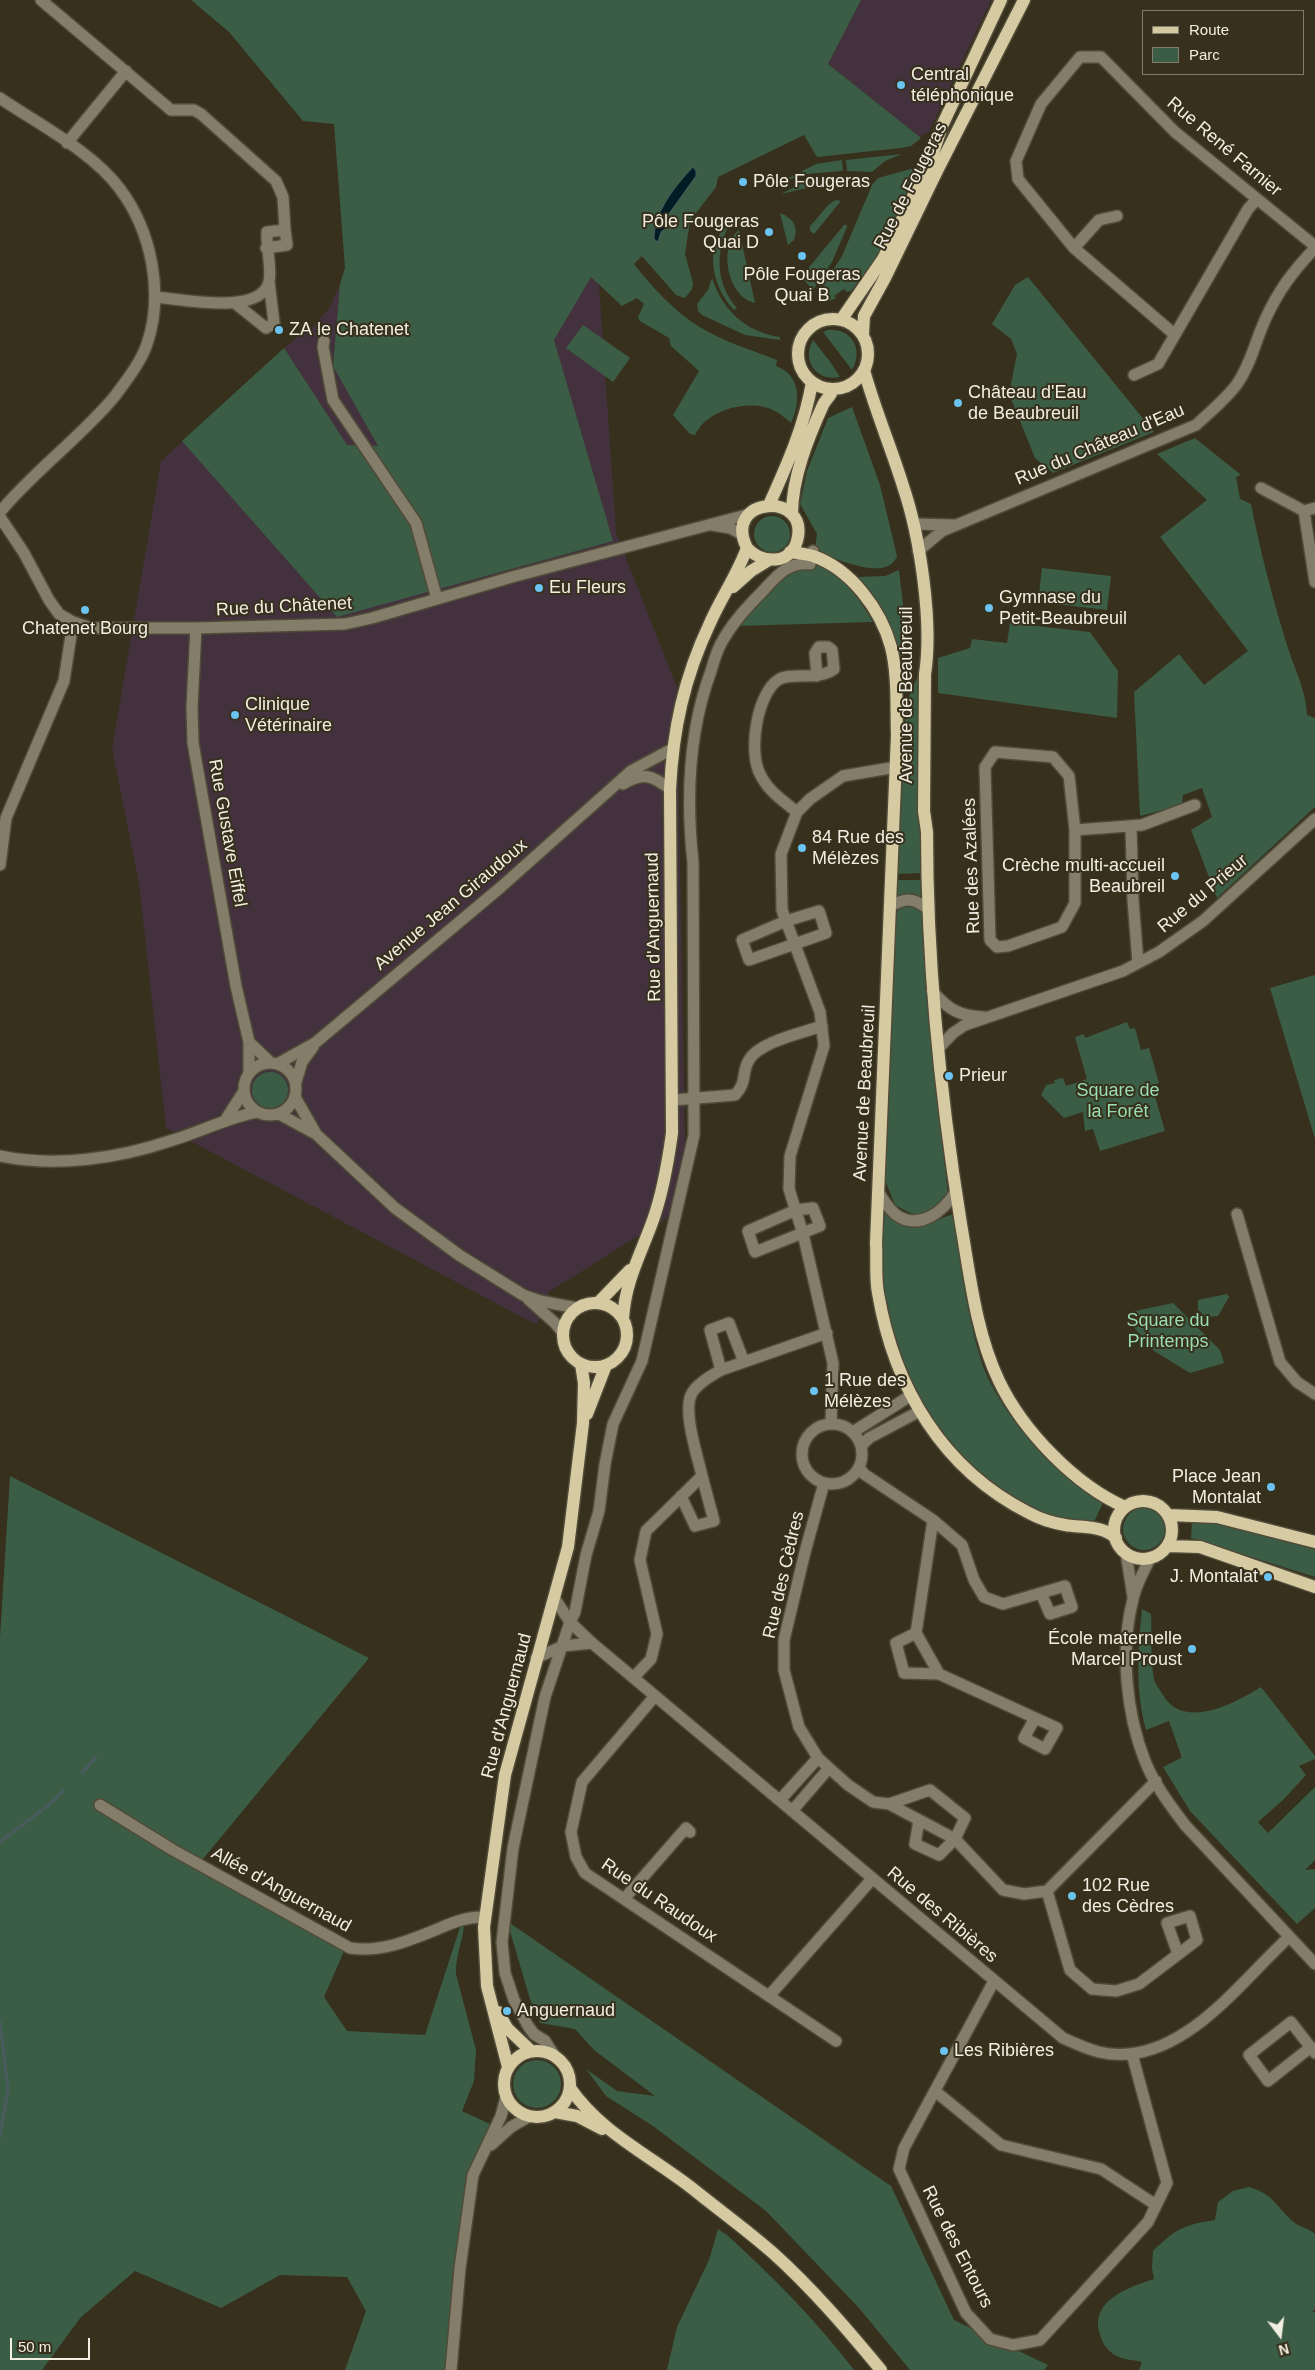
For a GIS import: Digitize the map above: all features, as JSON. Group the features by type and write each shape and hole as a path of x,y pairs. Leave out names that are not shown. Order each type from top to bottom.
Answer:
{"main road":[{"name":"Rue de Fougeras","path":"841,320 883,259 931,159 942,126 1001,0"},
{"name":"Rue de Fougeras","path":"863,335 864,316 886,276 1024,0"},
{"path":"824,319 841,320 853,325 863,335 867,346 868,359 864,370 850,384 833,389 822,387 812,382 804,374 798,362 798,350 801,338 816,323 824,319"},
{"name":"Avenue de Beaubreuil","path":"864,370 870,397 904,486 914,524 926,605 928,655 926,674 924,811 927,832 932,991 956,1191 982,1331 989,1357 1005,1393 1030,1427 1055,1456 1098,1494 1126,1507"},
{"path":"769,505 788,464 810,398 812,382"},
{"path":"792,514 792,497 806,449 824,403 832,394 833,389"},
{"path":"769,560 761,559 747,548 743,535 743,526 750,514 760,506 782,507 792,514 797,523 798,534 796,544 790,552"},
{"name":"Rue d'Anguernaud","path":"583,1423 606,1365 615,1360 626,1344 627,1334 623,1319 624,1303 633,1266 654,1218 667,1168 673,1100 670,789 672,749 682,693 710,622 728,592 747,548"},
{"name":"Avenue de Beaubreuil","path":"790,552 813,554 852,581 882,621 891,647 895,671 896,767 878,1192 877,1291 888,1342 918,1412 945,1447 978,1480 1028,1513 1064,1525 1107,1531 1116,1538"},
{"name":"Rue d'Anguernaud","path":"728,592 751,571 769,560 777,560 790,552"},
{"name":"Rue d'Anguernaud","path":"598,1303 633,1266"},
{"path":"606,1365 589,1367 572,1358 566,1349 562,1333 566,1318 582,1304 598,1303 613,1308 623,1319"},
{"name":"Rue d'Anguernaud","path":"508,2067 487,1986 485,1917 505,1775 568,1547 583,1423 584,1384 581,1364"},
{"path":"1150,1502 1157,1504 1168,1515 1172,1531 1167,1546 1151,1558 1134,1557 1126,1553 1116,1538 1116,1521 1126,1507 1133,1503 1150,1502"},
{"path":"1168,1515 1217,1517 1315,1542"},
{"path":"1167,1546 1200,1547 1315,1587"},
{"name":"Rue d'Anguernaud","path":"491,1999 507,2028 531,2051"},
{"path":"539,2050 554,2055 567,2069 570,2088 565,2102 555,2112 547,2115 530,2116 516,2110 506,2097 504,2082 508,2067 518,2056 531,2051 539,2050"},
{"path":"570,2088 596,2117 618,2137"},
{"path":"555,2112 577,2116 618,2137 683,2181 773,2253 834,2314 881,2370"}],"street":[{"path":"42,0 171,110 194,110 201,114 276,182 282,197 285,230 267,232 266,248 274,323 266,328 236,304"},
{"name":"Rue René Farnier","path":"1174,334 1074,248 1018,179 1016,161 1041,104 1080,57 1101,57 1175,132 1315,247"},
{"path":"67,143 126,71"},
{"path":"0,98 96,164 120,188 135,213 150,251 155,297 147,344 114,396 0,512"},
{"path":"1134,375 1158,364 1248,209 1257,199"},
{"path":"1074,248 1099,220 1117,216"},
{"name":"Rue du Château d'Eau","path":"918,551 933,537 956,525 1196,425 1237,384 1248,366 1265,320 1288,276 1315,247"},
{"path":"155,297 236,304 256,298 265,291 269,281"},
{"path":"324,341 323,348 333,400 416,523 437,599"},
{"path":"1261,488 1309,510 1315,579"},
{"name":"Rue du Châtenet","path":"0,517 24,553 48,600 60,614 73,622 91,628 196,628 345,624 512,577 750,514"},
{"path":"914,524 956,525"},
{"name":"Rue du Châtenet","path":"705,525 730,528 743,535"},
{"path":"554,2055 545,2041 534,2034 528,2026 514,2000 505,1973 502,1942 513,1848 545,1697 570,1622 576,1612 586,1555 599,1511 604,1464 612,1424 642,1361 694,1136 693,862 688,821 690,766 700,701 722,642 737,617 786,567 798,563 810,564 813,554"},
{"path":"0,865 2,836 6,818 64,681 73,622"},
{"name":"Rue Gustave Eiffel","path":"196,628 192,707 193,742 236,986 249,1042 249,1073"},
{"path":"797,812 772,792 759,772 754,751 757,721 768,689 780,678 817,676"},
{"name":"Avenue Jean Giraudoux","path":"274,1064 315,1043 501,887 631,771 672,749"},
{"name":"Rue des Azalées","path":"996,752 1053,757 1069,776 1075,830 1074,903 1062,927 1008,946 998,947 990,940 986,767 996,752"},
{"path":"831,1424 833,1363 803,1234 789,1189 790,1156 824,1046 820,1012 782,910 781,854 797,812 810,799 843,776 896,767"},
{"name":"Avenue Jean Giraudoux","path":"608,792 632,778 645,775 657,780 670,789"},
{"path":"1075,830 1131,827 1195,805"},
{"name":"Rue du Prieur","path":"938,1049 965,1025 1122,971 1159,952 1203,921 1315,819"},
{"path":"1131,827 1132,900 1138,963"},
{"path":"890,906 906,899 917,900 928,909"},
{"path":"819,911 826,933 795,945 749,960 742,940 786,921 819,911"},
{"name":"Rue du Prieur","path":"932,991 952,1009 964,1016 988,1017"},
{"path":"673,1100 735,1095 745,1079 745,1067 757,1049 822,1026"},
{"path":"244,1091 246,1100 257,1112 264,1115 279,1114 286,1110 295,1097 296,1082 289,1071 274,1064 249,1042"},
{"name":"Avenue Jean Giraudoux","path":"296,1082 302,1062 315,1043"},
{"path":"226,1119 244,1091 249,1073 257,1066 274,1064"},
{"path":"295,1097 316,1134"},
{"path":"0,1156 18,1159 78,1160 133,1153 175,1140 226,1119 257,1112"},
{"path":"279,1114 316,1134 358,1175 402,1213 459,1255 524,1295 555,1323 562,1333"},
{"name":"Avenue de Beaubreuil","path":"878,1192 896,1214 915,1221 934,1217 956,1191"},
{"path":"813,1208 820,1226 803,1234 755,1252 748,1231 796,1210 813,1208"},
{"path":"1237,1214 1280,1362 1296,1382 1315,1394"},
{"path":"524,1295 540,1301 577,1308"},
{"path":"721,1370 710,1330 729,1323 744,1362"},
{"path":"681,1496 695,1526 714,1521 689,1422 691,1396 708,1377 721,1370 827,1333"},
{"path":"853,1432 910,1396"},
{"path":"861,1446 869,1438 918,1412"},
{"path":"831,1424 853,1432 861,1446 859,1467 853,1476 845,1482 824,1484 808,1473 801,1456 806,1437 822,1426 831,1424"},
{"path":"859,1467 864,1474 933,1520 962,1545 974,1580 984,1597 1003,1604 1041,1593"},
{"path":"634,1677 651,1660 657,1634 640,1560 646,1531 702,1476"},
{"name":"Rue des Cèdres","path":"824,1484 805,1552 784,1640 784,1670 799,1728 818,1758 848,1785 873,1802 888,1804 955,1840 1003,1890 1024,1894 1047,1891"},
{"path":"933,1520 916,1632 939,1674"},
{"path":"1126,1553 1133,1599 1127,1652 1127,1689 1137,1740 1156,1781 1185,1826 1315,1964"},
{"path":"1133,1599 1151,1558"},
{"name":"Rue des Ribières","path":"555,1599 570,1622 592,1643 1063,2038 1099,2052 1132,2054 1160,2047 1190,2031 1289,1937"},
{"path":"916,1632 896,1643 904,1672 939,1674 1035,1718"},
{"path":"536,1658 563,1646 592,1643"},
{"name":"Rue du Raudoux","path":"655,1696 582,1782 571,1832 576,1857 585,1873 836,2041"},
{"path":"780,1800 818,1758"},
{"path":"792,1811 829,1768"},
{"path":"1156,1781 1047,1891 1070,1970 1092,1989 1116,1991 1139,1984 1178,1954"},
{"path":"888,1804 930,1790 965,1818 955,1840 939,1854 914,1844 919,1820"},
{"name":"Allée d'Anguernaud","path":"100,1806 173,1850 350,1948 363,1950 379,1949 399,1944 458,1921 485,1917"},
{"path":"624,1899 686,1828 690,1832"},
{"path":"769,1996 872,1879"},
{"name":"Rue des Entours","path":"994,1981 904,2148 899,2169 966,2313 990,2338 1013,2345 1040,2340 1148,2222 1167,2182 1132,2054"},
{"path":"1291,2022 1313,2050 1268,2081 1249,2055 1291,2022"},
{"path":"935,2091 1001,2145 1101,2169 1156,2205"},
{"path":"451,2370 460,2268 472,2175 486,2149 506,2097"},
{"path":"486,2149 506,2131 530,2116"}],"shaded area":[{"path":"861,0 991,0 929,132 919,137 828,64"},
{"path":"468,179 599,283 616,532 677,688 686,1206 549,1292 537,1325 166,1128 139,883 112,749 161,461 292,341 311,329 330,307 340,284 333,366"}],"green space":[{"path":"191,0 861,0 828,64 921,138 911,146 901,148 817,157 804,135 718,177 716,187 690,221 685,254 693,283 692,289 685,298 676,295 642,256 634,264 664,298 698,326 727,341 777,360 776,366 790,376 797,390 796,406 791,423 777,412 765,407 742,406 730,408 709,418 695,435 690,434 673,415 699,371 671,346 669,338 640,321 638,317 644,304 637,298 622,306 591,277 554,340 613,541 337,617 182,441 284,348 347,445 378,446 333,366 340,284 345,268 334,124 303,121 229,32","holes":["688,172 679,198 668,215 667,227 654,239 657,220 665,203"]},
{"path":"902,154 885,161 872,172 847,171 846,160"},
{"path":"842,160 843,171 806,174 781,182 816,164"},
{"path":"918,167 874,261 851,291 847,292 844,289 834,296 836,298 824,303 817,295 842,256 872,185 878,178"},
{"path":"827,178 841,180 781,194 800,184"},
{"path":"836,200 841,201 814,234 810,231 810,226"},
{"path":"780,213 791,220 796,231 794,240 788,245"},
{"path":"844,225 847,225 847,227 832,262 813,290 801,277"},
{"path":"724,228 727,229 721,249 720,270 725,290 737,308 734,310 721,292 714,270 714,248"},
{"path":"739,230 755,303 745,299 738,291 732,281 729,270 727,259 729,247 733,237"},
{"path":"1028,277 1154,432 1053,473 1035,458 1009,394 1017,354 1011,339 992,324 1015,285"},
{"path":"712,278 722,300 737,318 757,330 780,337 780,340 745,335 702,315 698,311 697,304 708,290"},
{"path":"583,325 630,358 613,382 566,348"},
{"path":"828,330 844,333 854,342 857,355 852,370 823,332"},
{"path":"813,340 840,377 824,376 813,368 809,355"},
{"path":"852,407 880,485 897,556 892,564 883,568 861,566 818,553 815,550 817,534 800,504 807,471 828,418"},
{"path":"1195,438 1241,475 1236,477 1240,499 1251,504 1271,590 1286,642 1302,687 1307,715 1315,718 1315,807 1217,898 1191,830 1212,817 1202,788 1183,795 1182,805 1140,816 1134,692 1179,654 1204,685 1248,651 1160,537 1207,500 1157,454"},
{"path":"772,516 779,517 785,521 789,527 789,541 785,547 779,551 772,552 765,551 759,547 755,541 754,534 755,527 759,521 765,517"},
{"path":"800,565 819,566 837,576 851,590 873,622 736,626 789,570"},
{"path":"1042,568 1111,576 1107,610 1038,602"},
{"path":"899,570 906,629 900,704 898,662 858,583 858,577 885,576"},
{"path":"1010,623 1090,632 1118,671 1117,718 938,693 938,658 970,648 972,639 1007,643"},
{"path":"920,671 923,873 898,874 904,728 909,696"},
{"path":"898,880 921,880 922,898 912,893 897,896"},
{"path":"906,903 919,907 923,915 927,994 948,1196 934,1211 916,1216 895,1205 885,1180 895,917 899,908"},
{"path":"1315,975 1315,1139 1270,988"},
{"name":"Square de la Forêt","path":"1127,1022 1130,1029 1135,1028 1141,1050 1149,1048 1159,1083 1152,1086 1165,1131 1100,1151 1093,1129 1085,1131 1083,1112 1064,1118 1041,1095 1046,1085 1055,1083 1054,1080 1063,1078 1066,1086 1087,1079 1075,1037 1084,1034 1085,1038"},
{"path":"270,1072 277,1073 283,1077 287,1083 287,1097 283,1103 277,1107 270,1108 263,1107 257,1103 253,1097 252,1090 253,1083 257,1077 263,1073"},
{"path":"885,1207 929,1223 953,1214 971,1324 989,1380 1015,1421 1048,1459 1085,1491 1103,1503 1094,1522 1042,1513 1007,1495 980,1475 957,1452 936,1426 904,1367 893,1336 884,1293 883,1244"},
{"path":"1227,1294 1229,1297 1218,1316 1206,1317 1198,1310 1198,1300"},
{"name":"Square du Printemps","path":"1173,1303 1220,1350 1224,1363 1190,1373 1154,1351 1126,1318 1130,1312"},
{"path":"10,1476 369,1658 198,1865 348,1942 324,1997 347,2031 425,2035 464,1915 456,1974 476,2050 474,2081 462,2111 490,2124 473,2175 451,2370 345,2370 366,2311 347,2277 280,2275 221,2308 135,2271 81,2317 42,2370 0,2370 0,1638"},
{"path":"1144,1508 1159,1514 1165,1529 1159,1544 1144,1550 1129,1544 1123,1529 1129,1514"},
{"path":"1192,1521 1214,1523 1315,1548 1315,1577 1191,1538"},
{"path":"1142,1609 1151,1614 1152,1663 1156,1685 1172,1706 1196,1713 1224,1706 1261,1687 1315,1756 1315,1759 1299,1766 1306,1775 1283,1800 1258,1822 1268,1833 1315,1787 1315,1860 1305,1870 1315,1869 1315,1908 1297,1924 1190,1811 1163,1767 1181,1758 1181,1755 1169,1721 1146,1730 1139,1685"},
{"path":"507,1921 891,2186 954,2320 1048,2365 1044,2370 910,2370 859,2308 766,2211 653,2126 606,2096 586,2069 617,2091 655,2096 594,2050 575,2029 540,2023 530,1999"},
{"path":"532,2060 542,2060 551,2064 557,2070 560,2075 560,2093 551,2104 542,2108 532,2108 523,2104 517,2098 513,2089 513,2079 517,2070 523,2064"},
{"path":"1249,2187 1264,2193 1295,2223 1315,2234 1315,2309 1312,2312 1315,2312 1315,2370 1139,2370 1142,2362 1113,2354 1103,2341 1098,2322 1100,2313 1106,2304 1123,2291 1154,2279 1152,2268 1153,2251 1174,2233 1187,2226 1215,2220 1218,2202 1233,2191"},
{"path":"718,2229 727,2235 794,2300 854,2370 667,2370 677,2327 709,2260"}],"water":[{"path":"693,167 696,171 696,176 668,215 667,227 661,232 658,242 654,239 655,229 662,209 679,182"}],"waterway":[{"path":"82,1773 96,1757"},
{"path":"0,1842 50,1804 63,1791"},
{"path":"0,2022 8,2090 0,2136"}],"place":[{"name":"Central téléphonique","path":"901,85"},
{"name":"Pôle Fougeras","path":"743,182"},
{"name":"Pôle Fougeras Quai D","path":"769,232"},
{"name":"Pôle Fougeras Quai B","path":"802,256"},
{"name":"ZA le Chatenet","path":"279,330"},
{"name":"Château d'Eau de Beaubreuil","path":"958,403"},
{"name":"Eu Fleurs","path":"539,588"},
{"name":"Gymnase du Petit-Beaubreuil","path":"989,608"},
{"name":"Chatenet Bourg","path":"85,610"},
{"name":"Clinique Vétérinaire","path":"235,715"},
{"name":"84 Rue des Mélèzes","path":"802,848"},
{"name":"Crèche multi-accueil Beaubreil","path":"1175,876"},
{"name":"Prieur","path":"949,1076"},
{"name":"1 Rue des Mélèzes","path":"814,1391"},
{"name":"Place Jean Montalat","path":"1271,1487"},
{"name":"J. Montalat","path":"1268,1577"},
{"name":"École maternelle Marcel Proust","path":"1192,1649"},
{"name":"102 Rue des Cèdres","path":"1072,1896"},
{"name":"Anguernaud","path":"507,2011"},
{"name":"Les Ribières","path":"944,2051"}]}
